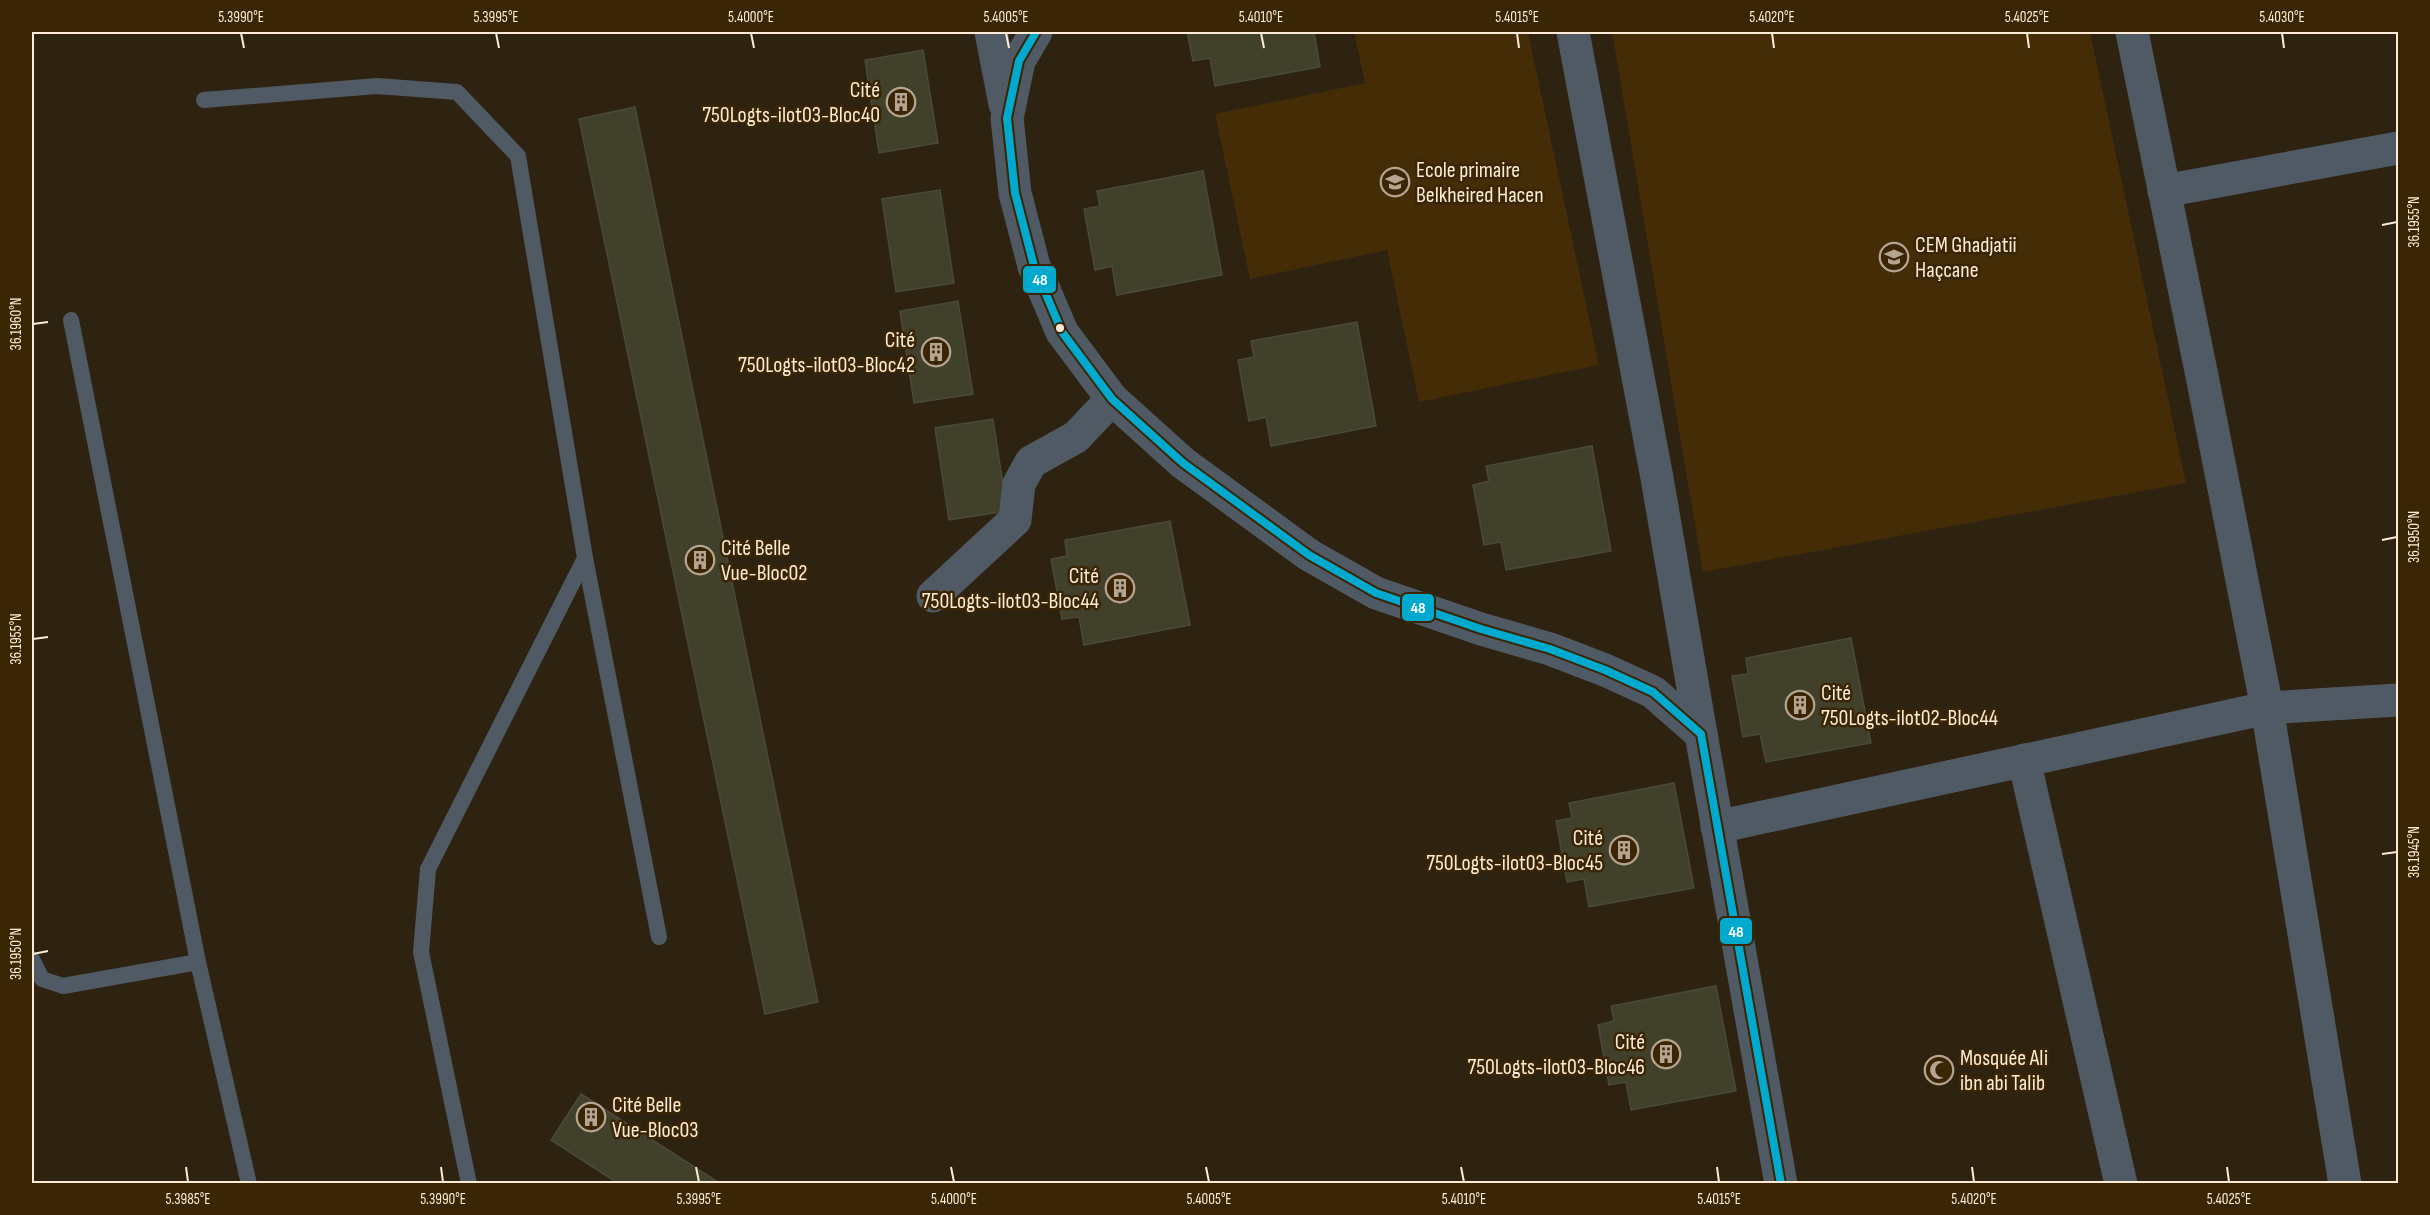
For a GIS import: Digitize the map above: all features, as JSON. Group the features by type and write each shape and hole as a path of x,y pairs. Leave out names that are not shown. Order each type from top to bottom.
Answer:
{"street":[{"path":"991,32 1007,118 1015,193 1034,266 1062,332 1112,399 1183,463 1309,555 1376,592 1481,629 1550,649 1605,670 1653,692 1701,734"},
{"path":"1007,118 1019,61 1036,32"},
{"path":"1573,32 1654,466 1781,1184"},
{"path":"2132,32 2267,708 2345,1184"},
{"path":"2164,191 2398,148"},
{"path":"933,596 1015,520 1019,484 1031,462 1076,437 1112,399"},
{"path":"1717,827 2267,708 2398,700"},
{"path":"2024,760 2121,1184"}],"lane":[{"path":"204,100 377,86 457,92 518,156 585,558 659,937"},
{"path":"71,320 198,962 249,1184"},
{"path":"469,1184 421,952 428,868 585,558"},
{"path":"32,959 42,979 63,986 198,962"}],"shaded area":[{"name":"Ecole primaire Belkheired Hacen","path":"1354,32 1528,32 1599,365 1419,402 1387,250 1250,279 1215,114 1365,83"},
{"name":"CEM Ghadjatii Haçcane","path":"1612,32 2090,32 2186,483 1703,572"}],"building":[{"path":"1187,32 1314,32 1320,67 1215,86 1210,58 1193,61"},
{"name":"Cité 750Logts-ilot03-Bloc40","path":"923,50 938,143 879,153 865,60"},
{"name":"Cité Belle Vue-Bloc02","path":"635,107 818,1002 765,1014 579,119"},
{"path":"1203,171 1222,275 1117,295 1112,266 1095,270 1084,209 1100,206 1097,191"},
{"path":"940,190 954,283 896,292 882,199"},
{"name":"Cité 750Logts-ilot03-Bloc42","path":"958,301 973,394 914,403 900,311"},
{"path":"1357,322 1376,426 1271,446 1266,417 1249,421 1238,360 1254,357 1251,341"},
{"path":"993,419 1007,511 949,520 935,428"},
{"path":"1592,446 1611,551 1506,570 1501,542 1484,545 1473,485 1489,481 1486,466"},
{"name":"Cité 750Logts-ilot03-Bloc44","path":"1170,521 1190,625 1084,645 1079,617 1062,619 1051,559 1067,556 1065,540"},
{"name":"Cité 750Logts-ilot02-Bloc44","path":"1851,638 1871,743 1766,762 1760,734 1743,737 1732,676 1748,674 1746,658"},
{"name":"Cité 750Logts-ilot03-Bloc45","path":"1674,783 1694,888 1589,907 1584,879 1567,882 1556,821 1572,818 1569,803"},
{"name":"Cité 750Logts-ilot03-Bloc46","path":"1716,986 1736,1091 1631,1110 1626,1082 1609,1085 1598,1025 1614,1021 1611,1006"},
{"name":"Cité Belle Vue-Bloc03","path":"581,1094 721,1184 619,1184 551,1140"}],"transit line":[{"name":"48","path":"1036,32 1019,61 1007,118 1015,193 1034,266 1062,332 1112,399 1183,463 1309,555 1376,593 1481,629 1550,649 1605,670 1653,692 1701,734 1781,1184"}],"place":[{"name":"Cité 750Logts-ilot03-Bloc40","path":"901,102"},
{"name":"Ecole primaire Belkheired Hacen","path":"1395,182"},
{"name":"CEM Ghadjatii Haçcane","path":"1894,257"},
{"name":"Cité 750Logts-ilot03-Bloc42","path":"936,352"},
{"name":"Cité Belle Vue-Bloc02","path":"700,560"},
{"name":"Cité 750Logts-ilot03-Bloc44","path":"1120,588"},
{"name":"Cité 750Logts-ilot02-Bloc44","path":"1800,705"},
{"name":"Cité 750Logts-ilot03-Bloc45","path":"1624,850"},
{"name":"Cité 750Logts-ilot03-Bloc46","path":"1666,1054"},
{"name":"Mosquée Ali ibn abi Talib","path":"1939,1070"},
{"name":"Cité Belle Vue-Bloc03","path":"591,1117"}]}
